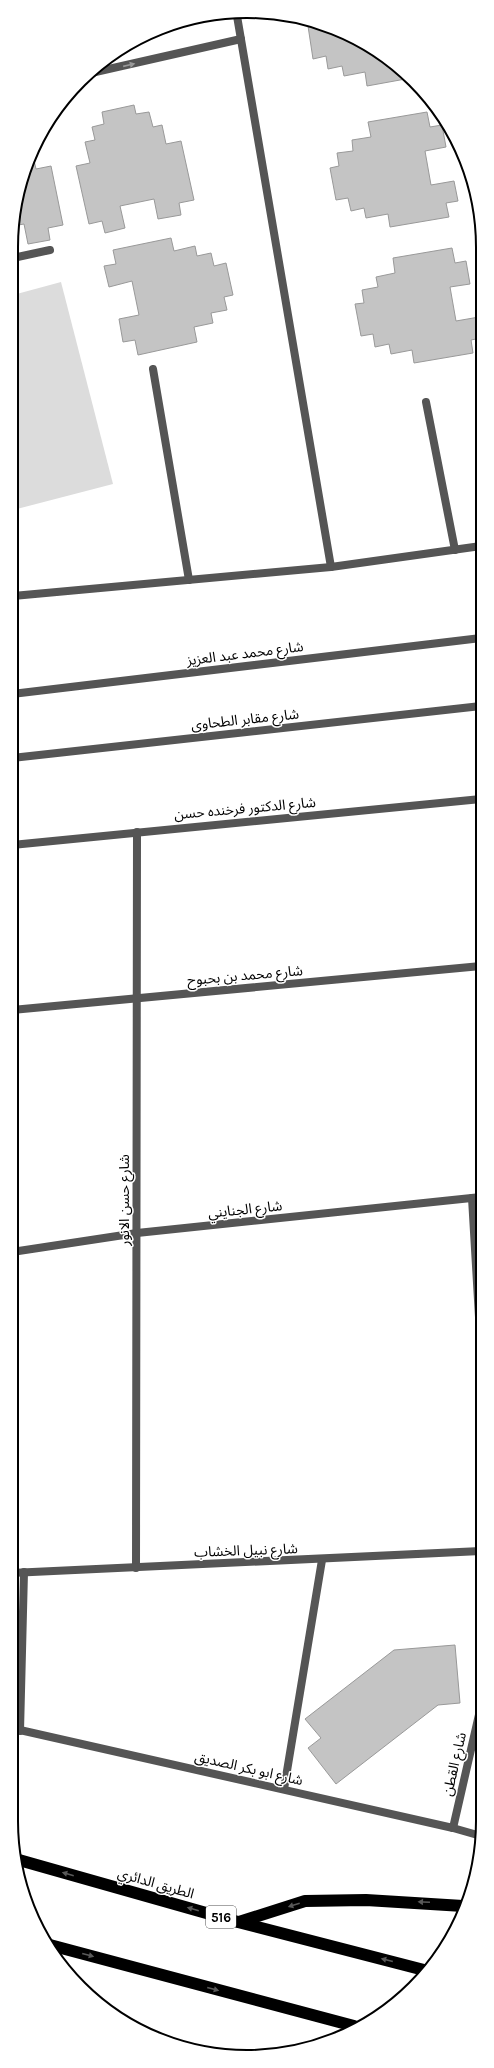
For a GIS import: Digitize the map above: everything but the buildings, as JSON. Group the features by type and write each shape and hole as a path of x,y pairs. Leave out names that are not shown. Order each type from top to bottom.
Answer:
{"highway":[{"name":"الطريق الدائري","path":"21,1861 238,1922 421,1969"},
{"path":"238,1922 305,1901 366,1900 460,1906"},
{"path":"56,1947 350,2025"}],"street":[{"path":"237,18 331,567"},
{"path":"101,71 241,40"},
{"path":"18,257 50,250"},
{"path":"153,369 190,580"},
{"path":"426,402 454,550"},
{"path":"18,596 331,567 476,547"},
{"name":"شارع محمد عبد العزيز","path":"18,693 476,639"},
{"name":"شارع مقابر الطحاوى","path":"18,757 476,707"},
{"name":"شارع الدكتور فرخنده حسن","path":"18,844 476,799"},
{"name":"شارع حسن الانور","path":"136,1568 137,832"},
{"name":"شارع محمد بن بحبوح","path":"18,1009 476,966"},
{"path":"472,1198 476,1266"},
{"name":"شارع الجنايني","path":"18,1251 137,1233 476,1198"},
{"name":"شارع نبيل الخشاب","path":"18,1572 322,1560 476,1551"},
{"path":"284,1789 322,1560"},
{"path":"20,1731 24,1572"},
{"name":"شارع القطن","path":"453,1828 476,1729"},
{"name":"شارع ابو بكر الصديق","path":"20,1731 284,1789 476,1835"}],"shaded area":[{"path":"61,282 113,484 18,509 18,294"}]}
